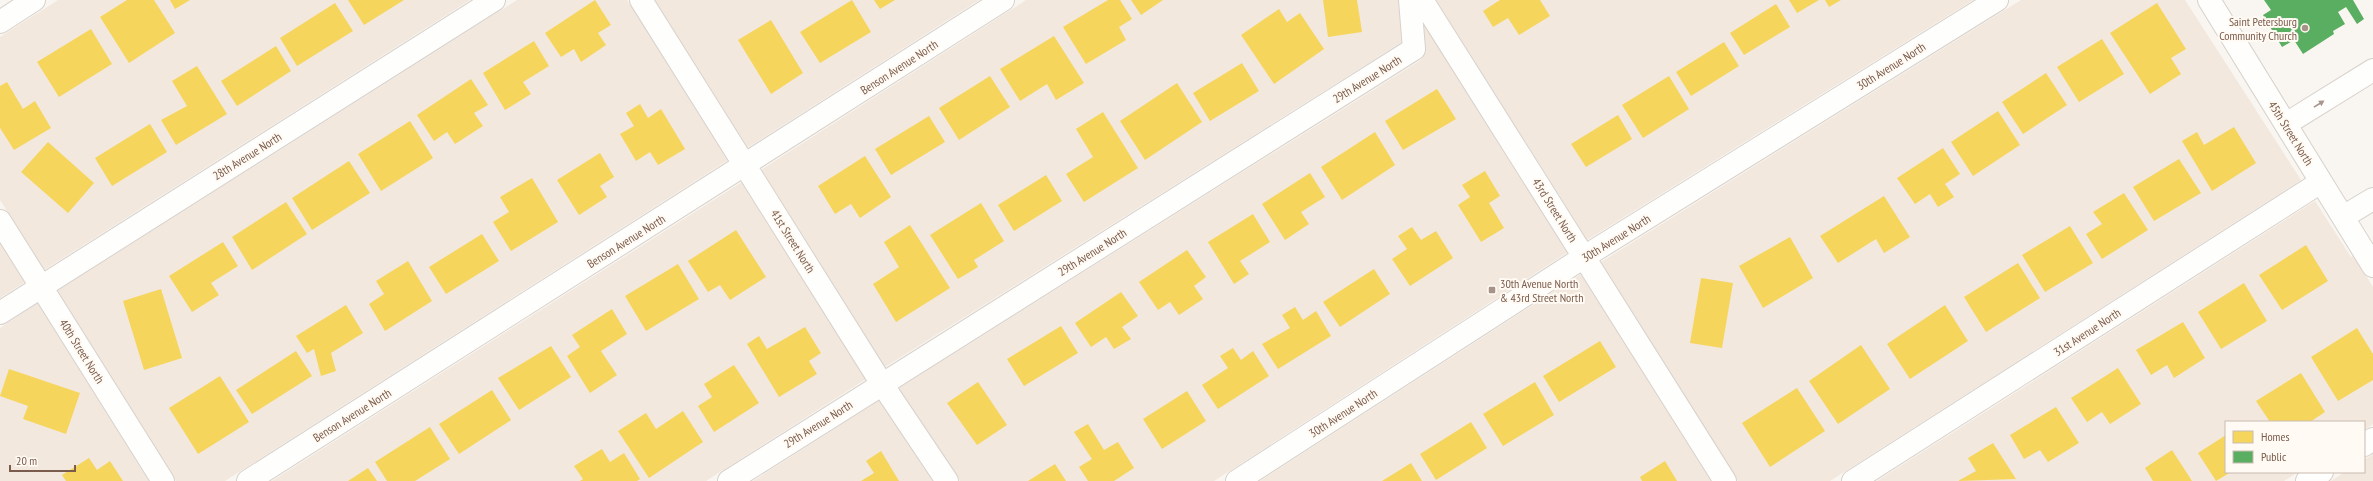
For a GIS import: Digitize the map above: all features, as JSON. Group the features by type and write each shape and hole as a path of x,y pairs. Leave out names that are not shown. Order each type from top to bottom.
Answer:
{"street":[{"path":"0,22 34,0"},
{"name":"28th Avenue North","path":"0,313 494,0"},
{"name":"41st Street North","path":"641,0 882,384 947,481"},
{"name":"Benson Avenue North","path":"248,481 1003,0"},
{"name":"29th Avenue North","path":"729,481 1414,49 1410,0"},
{"name":"43rd Street North","path":"1422,0 1725,481"},
{"name":"30th Avenue North","path":"1238,481 1584,257 1997,0"},
{"name":"45th Street North","path":"2209,0 2373,266"},
{"path":"2286,124 2373,70"},
{"name":"31st Avenue North","path":"1853,481 2321,182"},
{"path":"2342,217 2373,199"},
{"name":"40th Street North","path":"0,221 163,481"},
{"path":"2307,481 2320,473"}],"shaded area":[{"path":"58,0 470,0 44,270 0,200 0,37"},
{"path":"517,0 627,0 728,160 225,481 176,481 57,291"},
{"path":"654,0 979,0 747,148"},
{"path":"1026,0 1399,0 1402,42 885,367 761,170"},
{"path":"1436,0 1973,0 1587,240"},
{"path":"2021,0 2185,0 2301,180 1830,481 1738,481 1601,262"},
{"path":"1423,23 1568,252 1214,481 960,481 899,388 1421,60 1426,50"},
{"path":"742,182 866,379 706,481 272,481"},
{"path":"2315,201 2351,257 2354,256 2373,287 2373,424 2365,429 2365,421 2225,421 2225,473 2296,473 2284,481 1877,481"},
{"path":"0,242 25,282 0,298"},
{"path":"1581,274 1712,481 1260,481"},
{"path":"38,303 149,481 0,481 0,328"},
{"path":"880,400 933,481 753,481"},
{"path":"2373,454 2373,481 2331,481 2343,473 2365,473 2365,459"}],"building: Homes":[{"path":"127,0 154,0 175,33 129,63 100,17"},
{"path":"170,0 190,0 175,9"},
{"path":"348,0 404,0 364,25"},
{"path":"595,0 611,25 598,33 606,45 581,62 574,49 561,57 545,33"},
{"path":"852,0 871,32 820,63 800,32"},
{"path":"874,0 895,0 880,9"},
{"path":"1108,0 1120,0 1132,19 1119,27 1126,40 1086,64 1063,27"},
{"path":"1131,0 1163,0 1141,15"},
{"path":"1323,0 1357,0 1362,32 1328,37"},
{"path":"1500,0 1540,0 1550,16 1519,35 1508,18 1493,27 1483,11"},
{"path":"1789,0 1819,0 1797,13"},
{"path":"1825,0 1841,0 1829,7"},
{"path":"335,3 353,31 297,66 280,38"},
{"path":"2157,3 2186,49 2171,58 2181,74 2150,94 2110,33"},
{"path":"1776,4 1790,27 1744,55 1730,33"},
{"path":"1279,9 1287,22 1300,13 1324,49 1274,84 1241,35"},
{"path":"771,20 803,73 771,94 738,40"},
{"path":"91,29 112,64 59,97 37,62"},
{"path":"1054,36 1084,83 1056,100 1047,84 1020,101 1000,69"},
{"path":"2102,39 2124,74 2079,102 2057,67"},
{"path":"534,41 549,66 523,82 531,94 505,110 483,73"},
{"path":"1724,42 1739,66 1691,96 1676,72"},
{"path":"276,46 291,71 237,106 221,81"},
{"path":"1242,63 1259,91 1210,121 1193,93"},
{"path":"197,66 227,114 176,145 161,120 187,106 172,81"},
{"path":"2046,73 2067,105 2023,134 2002,102"},
{"path":"990,76 1010,107 959,140 939,108"},
{"path":"1669,76 1689,109 1643,138 1622,105"},
{"path":"471,79 488,105 474,113 483,126 455,144 447,132 434,141 417,115"},
{"path":"7,82 23,109 35,101 51,128 14,150 0,128 0,86"},
{"path":"1177,83 1202,122 1145,160 1120,121"},
{"path":"1437,89 1456,119 1403,150 1385,121"},
{"path":"640,104 648,118 661,109 685,149 658,165 650,152 636,161 620,134 634,126 626,113"},
{"path":"1998,111 2020,145 1973,176 1951,142"},
{"path":"1103,112 1138,168 1084,202 1066,174 1093,157 1076,129"},
{"path":"1618,115 1632,139 1586,167 1571,144"},
{"path":"929,116 945,142 891,175 875,149"},
{"path":"410,121 433,158 381,191 358,154"},
{"path":"150,124 167,152 112,186 95,158"},
{"path":"2234,127 2256,163 2212,191 2182,141 2197,132 2204,145"},
{"path":"1375,132 1395,165 1342,200 1321,167"},
{"path":"48,142 94,183 68,213 21,172"},
{"path":"1943,148 1960,174 1945,184 1954,197 1938,207 1930,194 1915,204 1897,178"},
{"path":"600,153 614,177 600,186 607,197 579,215 557,180"},
{"path":"865,156 891,197 860,218 851,204 835,214 818,186"},
{"path":"2179,159 2201,193 2154,221 2133,187"},
{"path":"349,161 370,193 312,230 292,198"},
{"path":"1485,171 1500,196 1489,203 1504,228 1481,242 1458,205 1470,197 1462,185"},
{"path":"1310,173 1325,197 1301,212 1309,224 1285,240 1262,204"},
{"path":"1046,175 1062,201 1014,231 998,205"},
{"path":"532,178 558,222 511,251 493,222 509,212 500,197"},
{"path":"2124,193 2148,230 2102,259 2086,234 2102,224 2093,212"},
{"path":"1884,196 1910,237 1884,253 1876,239 1838,263 1820,236"},
{"path":"286,202 307,234 252,270 232,237"},
{"path":"981,203 1004,241 974,260 978,267 958,279 930,235"},
{"path":"1253,214 1270,242 1240,261 1249,274 1234,284 1208,242"},
{"path":"910,225 950,288 896,322 873,284 899,267 884,242"},
{"path":"2070,226 2093,263 2045,292 2022,255"},
{"path":"1412,227 1421,240 1436,231 1453,258 1410,286 1392,259 1407,249 1398,236"},
{"path":"736,230 766,277 730,300 720,285 708,292 688,261"},
{"path":"482,234 499,261 446,294 429,267"},
{"path":"1790,237 1813,278 1763,308 1739,266"},
{"path":"223,242 238,266 211,283 219,295 192,312 169,276"},
{"path":"2306,245 2328,281 2282,310 2259,275"},
{"path":"1187,250 1206,277 1194,286 1203,299 1179,315 1170,302 1158,310 1139,282"},
{"path":"408,261 432,301 385,331 369,304 384,294 376,281"},
{"path":"2018,263 2040,298 1986,332 1964,297"},
{"path":"678,264 699,299 646,331 625,296"},
{"path":"1374,269 1390,294 1340,327 1323,302"},
{"path":"1701,278 1733,283 1722,348 1690,343"},
{"path":"2244,283 2267,321 2221,349 2198,312"},
{"path":"161,289 182,358 144,370 123,301"},
{"path":"1121,292 1138,316 1122,327 1131,339 1114,349 1106,337 1091,347 1075,323"},
{"path":"346,305 363,333 331,353 336,371 321,376 314,349 307,353 296,336"},
{"path":"1945,305 1968,341 1910,379 1887,344"},
{"path":"1295,307 1303,320 1316,311 1331,336 1278,369 1262,344 1290,328 1282,315"},
{"path":"612,309 627,334 601,351 617,375 590,393 567,356 580,347 572,335"},
{"path":"2183,322 2205,358 2174,378 2167,365 2151,375 2136,350"},
{"path":"1061,326 1078,353 1024,386 1007,359"},
{"path":"805,327 821,353 809,361 817,374 779,397 747,344 759,336 767,349"},
{"path":"2357,328 2373,354 2373,380 2338,401 2311,357"},
{"path":"1600,341 1616,367 1559,402 1543,376"},
{"path":"1861,345 1890,389 1838,424 1809,381"},
{"path":"551,346 571,377 519,410 498,378"},
{"path":"1233,348 1241,360 1253,351 1269,376 1218,409 1202,385 1228,368 1220,356"},
{"path":"296,351 312,376 252,414 236,390"},
{"path":"734,365 759,403 714,432 698,406 712,397 704,384"},
{"path":"2118,368 2141,404 2110,424 2102,412 2087,422 2071,398"},
{"path":"9,369 80,393 66,434 23,419 28,406 0,396"},
{"path":"2301,373 2325,412 2312,421 2269,421 2256,401"},
{"path":"220,376 249,422 198,454 169,408"},
{"path":"978,382 1007,425 977,445 947,403"},
{"path":"1535,382 1554,415 1503,446 1483,414"},
{"path":"1797,388 1825,431 1770,467 1742,423"},
{"path":"492,390 511,420 459,454 439,424"},
{"path":"1187,391 1206,421 1162,449 1143,419"},
{"path":"2056,407 2079,443 2048,462 2040,450 2024,459 2010,435"},
{"path":"683,411 703,442 649,478 618,431 646,413 656,429"},
{"path":"1471,422 1487,448 1436,480 1420,454"},
{"path":"1088,424 1104,450 1118,442 1134,468 1114,481 1088,481 1079,467 1092,459 1074,432"},
{"path":"430,427 450,459 415,481 387,481 375,462"},
{"path":"2225,436 2225,473 2229,473 2216,481 2198,453"},
{"path":"1993,443 2016,479 1958,481 1976,471 1968,458"},
{"path":"602,449 610,462 624,453 640,479 637,481 580,481 583,479 574,466"},
{"path":"2172,450 2192,481 2153,481 2145,468"},
{"path":"881,451 899,481 861,481 874,473 866,461"},
{"path":"89,458 97,470 110,461 123,481 66,481 62,475"},
{"path":"1665,461 1677,481 1642,481 1640,477"},
{"path":"1411,463 1422,481 1382,481"},
{"path":"1055,464 1066,481 1028,481"},
{"path":"368,468 377,481 348,481"}],"building: Public":[{"name":"Saint Petersburg Community Church","path":"2264,0 2353,0 2364,19 2357,24 2346,7 2338,12 2345,24 2333,31 2334,34 2303,54 2294,40 2282,47 2263,15 2271,10"}],"place":[{"name":"Saint Petersburg Community Church","path":"2305,28"},
{"name":"30th Avenue North & 43rd Street North","path":"1492,290"}]}
